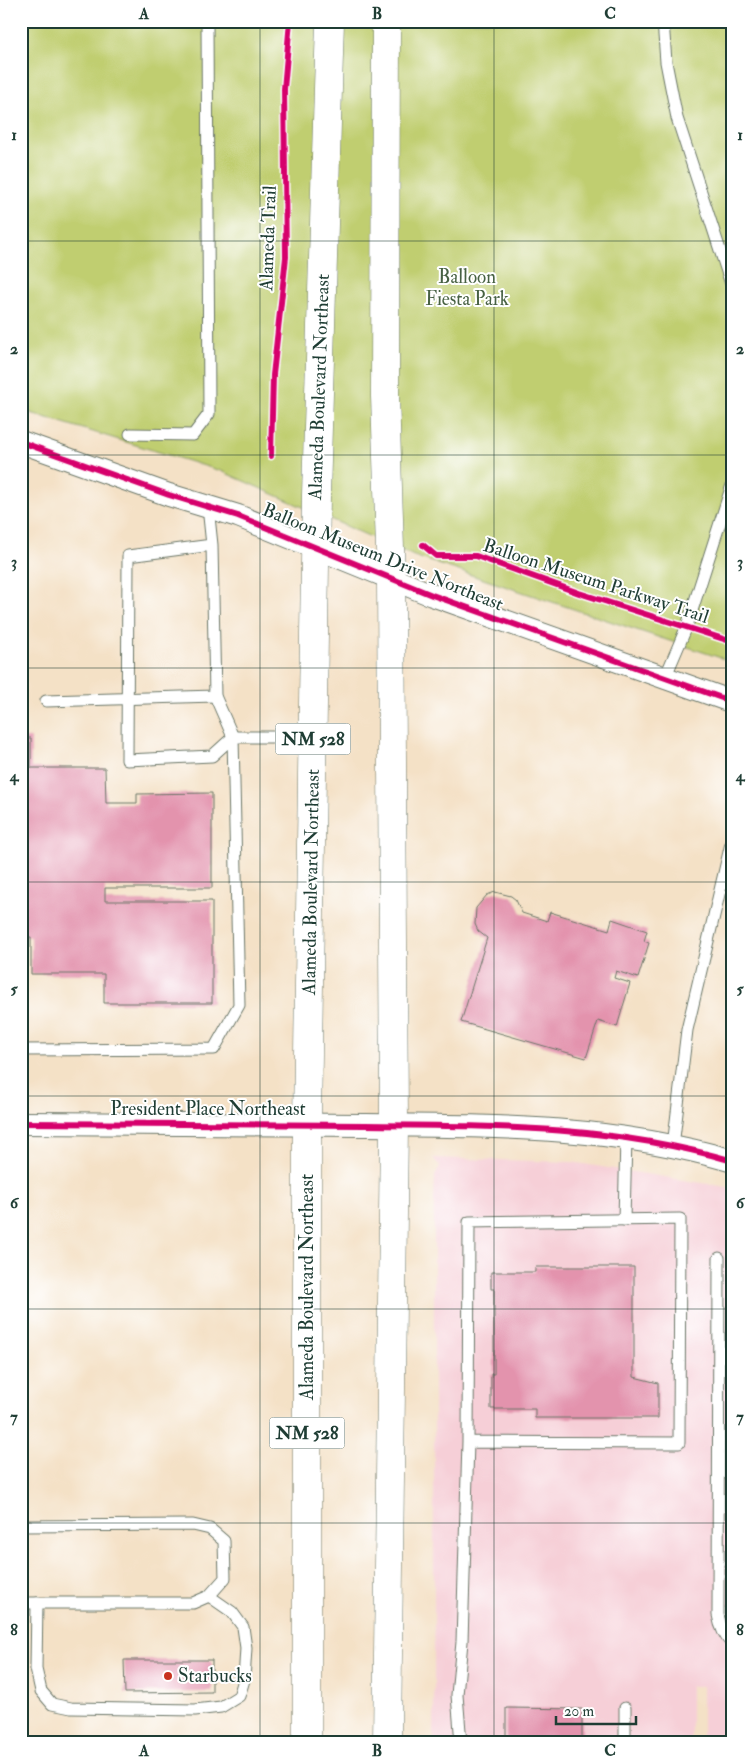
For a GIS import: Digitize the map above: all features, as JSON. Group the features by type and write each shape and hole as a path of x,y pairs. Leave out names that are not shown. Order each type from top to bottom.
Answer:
{"main road":[{"name":"Alameda Boulevard Northeast","path":"307,1743 307,1124 316,548 330,21"},
{"path":"386,21 385,396 391,579 394,1125 387,1743"}],"street":[{"name":"Balloon Museum Drive Northeast","path":"21,442 169,495 238,516 391,579 664,680 733,702"},
{"name":"President Place Northeast","path":"21,1123 542,1127 626,1137 673,1146 733,1161"}],"lane":[{"path":"130,434 193,435 209,414 207,21"},
{"path":"664,21 666,62 676,118 733,290"},
{"path":"664,680 687,626 733,482"},
{"path":"21,1050 214,1049 239,1005 233,737 215,696 212,544 208,507"},
{"path":"212,544 128,556 127,760 212,756 233,737 313,737"},
{"path":"46,701 215,696"},
{"path":"673,1146 687,1030 733,835"},
{"path":"624,1220 626,1137"},
{"path":"460,1743 457,1695 462,1642 468,1442 469,1222 680,1219 679,1443 468,1442"},
{"path":"720,1258 718,1615 723,1633 733,1644"},
{"path":"21,1526 193,1524 210,1529 224,1541 225,1578 209,1596 193,1603 21,1603"},
{"path":"37,1603 36,1669 41,1691 52,1704 71,1708 195,1710 221,1707 239,1696 244,1680 246,1648 243,1627 232,1612 209,1596"},
{"path":"625,1708 625,1743"}],"shaded area":[{"path":"433,1158 571,1162 733,1188 733,1743 702,1743 702,1686 691,1686 691,1743 434,1743 434,1202 435,1176 440,1166"}],"green space":[{"name":"Balloon Fiesta Park","path":"21,21 733,21 733,662 414,556 221,471 21,410"}],"building":[{"path":"21,738 31,738 31,768 105,768 106,803 137,803 137,794 212,793 212,888 105,888 105,901 212,901 212,1003 104,1003 104,974 31,974 31,937 21,937"},
{"path":"495,892 511,896 516,900 522,913 547,921 550,912 609,930 612,919 647,931 644,941 649,943 638,978 616,971 614,978 630,983 617,1027 598,1021 586,1058 461,1022 487,938 478,931 475,924 476,908 487,895"},
{"path":"535,1267 634,1267 634,1377 658,1383 658,1418 535,1418 535,1409 491,1409 491,1374 494,1374 494,1289 491,1289 491,1272 535,1272"},
{"name":"Starbucks","path":"124,1660 212,1660 212,1692 125,1693"},
{"path":"506,1708 582,1709 582,1743 506,1743"}],"cycle path":[{"name":"Alameda Trail","path":"271,456 273,375 286,257 284,89 290,21"},
{"path":"21,442 169,495 238,516 432,595 733,702"},
{"name":"Balloon Museum Parkway Trail","path":"423,545 436,556 476,556 579,593 733,642"},
{"path":"21,1123 505,1127 596,1134 641,1140 733,1161"}],"place":[{"name":"Starbucks","path":"168,1676"}]}
